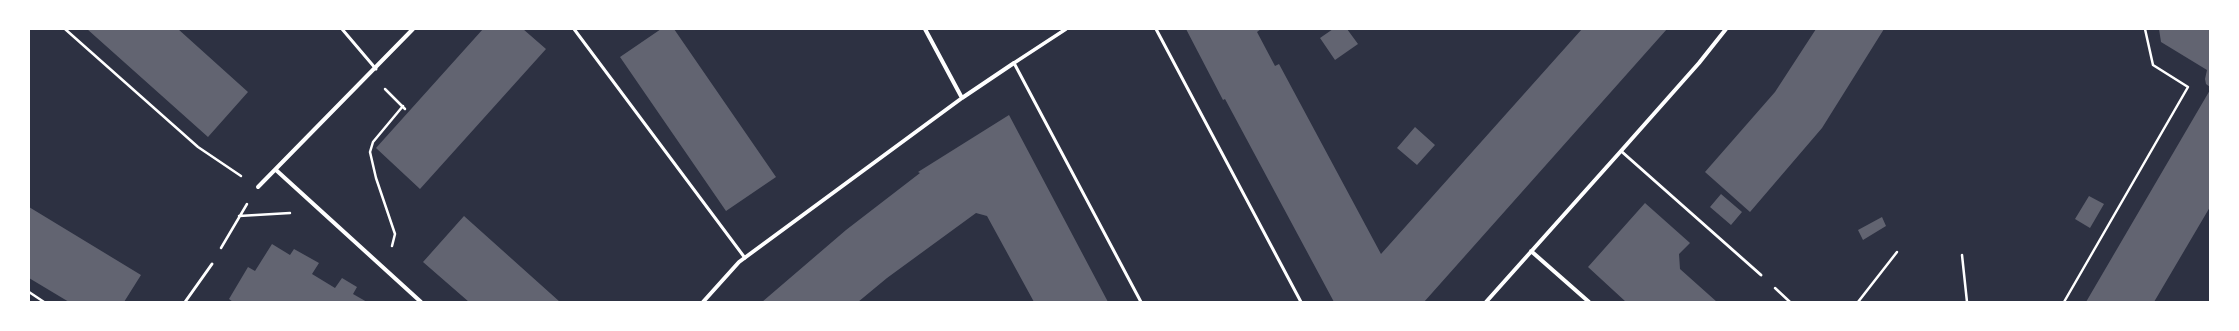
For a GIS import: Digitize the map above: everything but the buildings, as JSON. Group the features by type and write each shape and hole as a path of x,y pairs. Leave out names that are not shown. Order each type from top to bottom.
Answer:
{"street":[{"path":"258,187 376,69 412,29"},
{"path":"925,29 962,98"},
{"path":"703,302 745,258 962,98 1066,29"},
{"path":"1486,302 1622,152 1726,29"},
{"path":"276,170 421,302"},
{"path":"1531,251 1589,302"}],"lane":[{"path":"342,29 376,69"},
{"path":"574,29 745,258"},
{"path":"1156,29 1301,302"},
{"path":"1014,63 1141,302"},
{"path":"1622,152 1761,275"},
{"path":"185,302 212,264"}],"path":[{"path":"65,29 198,147 258,187"},
{"path":"2064,302 2188,87 2153,65 2145,29"},
{"path":"385,89 404,108 373,142 370,152 376,178 395,234 392,246"},
{"path":"212,264 239,216 290,213"},
{"path":"1858,302 1897,252"},
{"path":"1962,255 1967,302"},
{"path":"29,292 44,302"}]}
